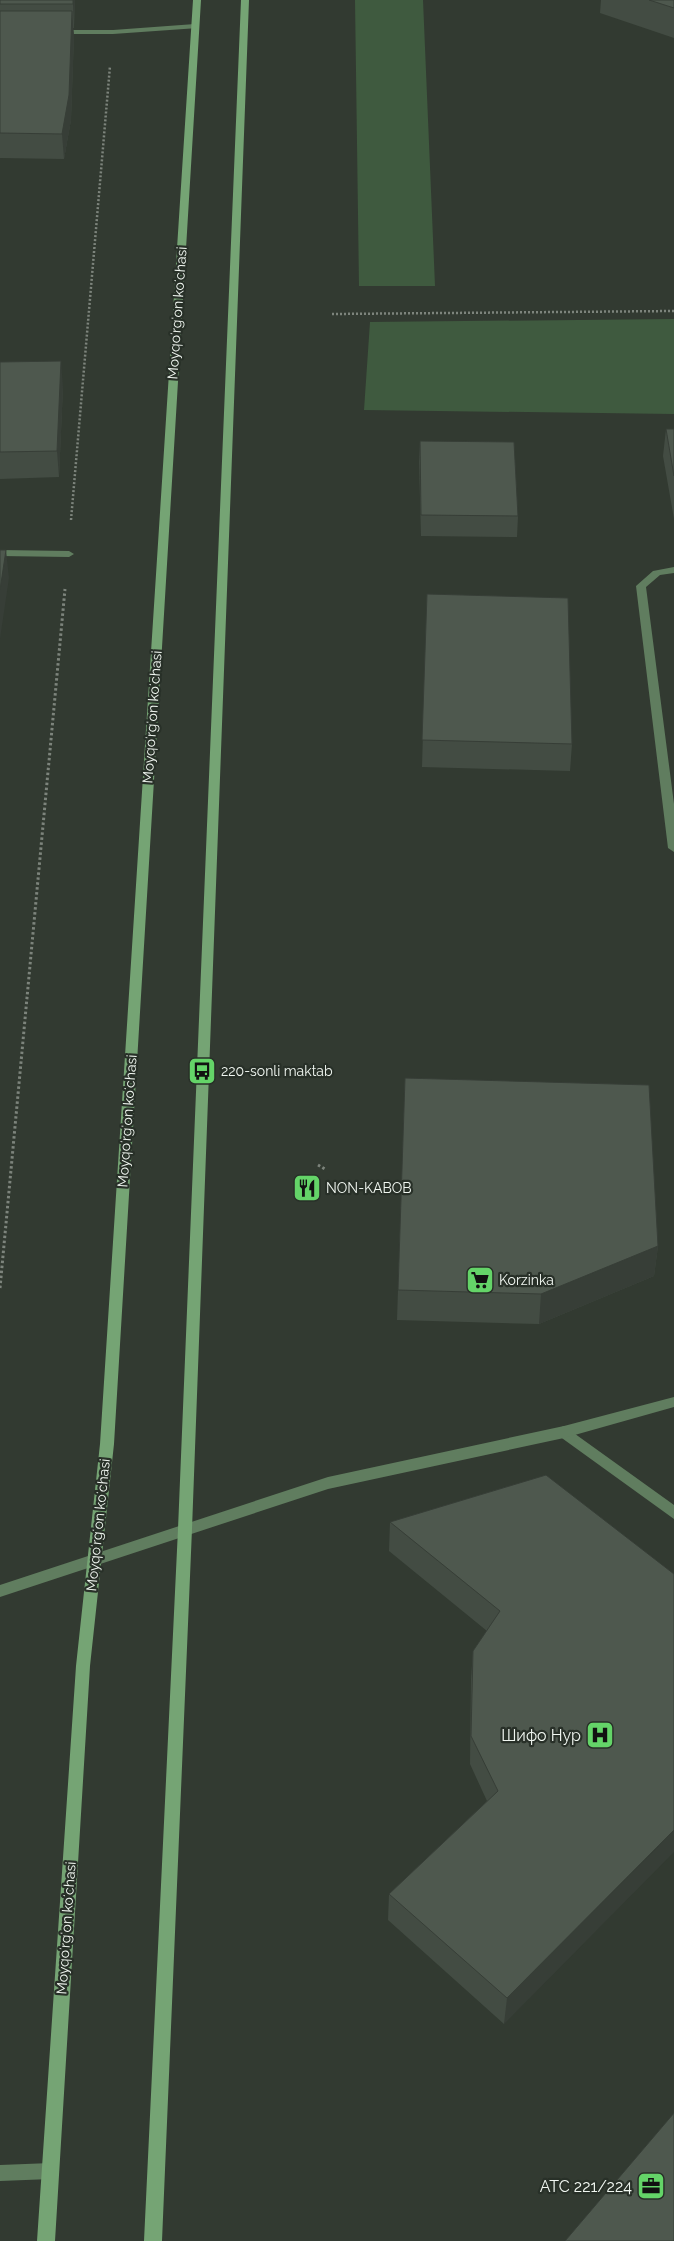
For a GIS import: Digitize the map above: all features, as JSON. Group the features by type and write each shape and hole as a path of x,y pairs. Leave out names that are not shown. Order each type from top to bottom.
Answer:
{"main road":[{"name":"Moyqoʻrgʻon koʻchasi","path":"46,2241 83,1666 107,1444 197,0"},
{"path":"153,2241 185,1529 245,0"}],"street":[{"path":"47,32 113,32 195,26"},
{"path":"0,554 68,554"},
{"path":"674,570 657,573 641,586 674,848"},
{"path":"0,1591 328,1483 564,1432 674,1402"},
{"path":"564,1432 674,1513"},
{"path":"0,2174 51,2171"}],"path":[{"path":"0,1288 68,554 113,32"},
{"path":"332,314 674,310"},
{"path":"318,1165 325,1168"}],"green space":[{"path":"355,0 423,0 435,286 359,286"},
{"path":"674,319 674,414 364,410 370,322"}],"building":[{"path":"0,0 73,0 73,4 0,4"},
{"path":"649,0 674,0 674,8"},
{"path":"0,11 72,11 69,95 62,134 0,133"},
{"path":"61,361 57,451 0,452 0,362"},
{"path":"666,429 674,429 674,476"},
{"path":"420,441 514,442 518,516 421,515"},
{"path":"0,550 6,550 0,590"},
{"path":"427,594 568,598 572,744 422,740"},
{"path":"405,1078 649,1085 658,1246 541,1294 398,1290"},
{"path":"546,1475 674,1574 674,1830 507,1998 389,1894 498,1791 471,1736 473,1651 500,1611 390,1522"},
{"name":"АТС 221/224","path":"674,2113 674,2241 565,2241"}],"place":[{"name":"220-sonli maktab","path":"202,1071"},
{"name":"NON-KABOB","path":"307,1188"},
{"name":"Korzinka","path":"480,1280"},
{"name":"Шифо Нур","path":"600,1735"},
{"name":"АТС 221/224","path":"651,2186"}]}
